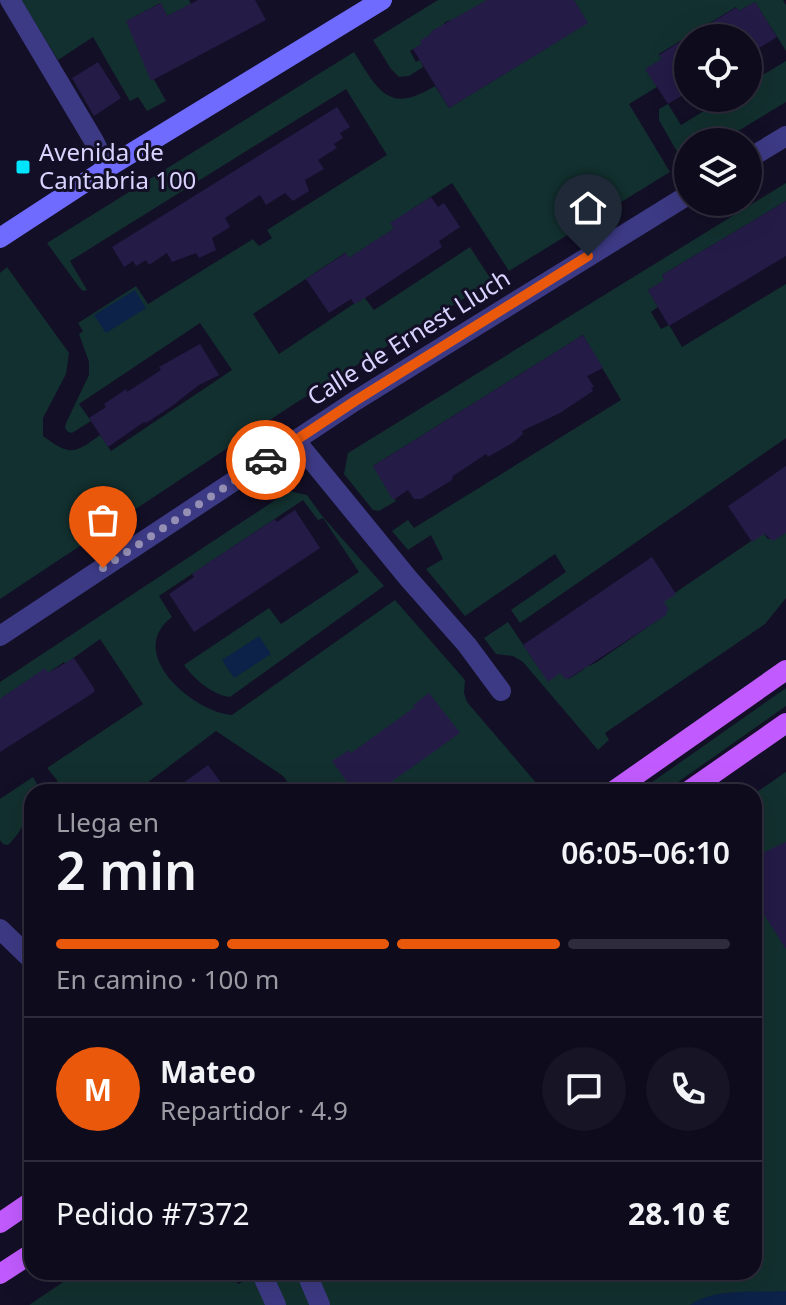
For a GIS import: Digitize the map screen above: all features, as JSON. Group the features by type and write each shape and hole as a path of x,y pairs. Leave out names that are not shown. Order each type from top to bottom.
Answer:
{"main road":[{"path":"0,238 107,168 382,0"},
{"path":"623,784 786,670"},
{"path":"698,784 786,723"},
{"path":"0,1223 24,1206"},
{"path":"0,1274 24,1258"}],"street":[{"path":"8,8 94,141 107,168"},
{"path":"762,151 786,136"},
{"name":"Calle de Ernest Lluch","path":"0,636 355,401 674,204"},
{"path":"296,441 467,645 501,691"},
{"path":"0,929 24,952"},
{"path":"265,1280 276,1305"},
{"path":"309,1280 320,1305"}],"green space":[{"path":"21,0 189,0 191,4 167,16 160,3 127,21 143,60 166,101 147,111 138,97 130,101 93,37 58,60"},
{"path":"438,0 487,0 452,22 444,23 446,27 439,32 437,28 431,32 421,41 422,44 410,51 423,67 409,76 399,77 373,40"},
{"path":"574,0 783,0 786,5 786,51 755,2 739,11 736,7 708,24 674,24 674,45 659,54 662,59 646,69 657,87 629,104 670,172 509,271 452,183 391,223 394,229 349,258 345,253 253,314 279,354 364,297 374,310 470,247 492,281 294,404 0,599 0,273 7,267 69,353 66,374 43,418 43,436 60,447 72,450 100,435 111,451 232,370 200,323 79,404 91,421 72,433 68,432 66,423 89,375 89,362 79,334 83,331 78,323 136,286 148,304 253,239 259,246 272,238 267,230 387,155 346,89 70,261 87,290 79,287 47,243 354,52 370,77 386,94 406,98 435,86 449,108 587,23"},
{"path":"786,61 786,102 743,128 674,128 674,146 659,120 659,109 668,104 681,125 702,112 762,112 762,76"},
{"path":"786,183 786,201 762,215 762,198"},
{"path":"732,216 761,216 662,275 665,280 648,290 658,307 651,312 661,329 669,325 682,347 786,284 786,438 520,623 511,610 566,572 555,554 465,616 426,569 443,559 431,535 408,550 392,531 408,520 414,528 621,400 583,335 373,466 396,501 379,511 373,510 344,474 348,453"},
{"path":"289,491 307,495 384,586 230,697 211,690 193,676 184,665 269,608 281,624 359,572 323,518 318,520 303,500 159,596 172,617 159,631 156,647 160,663 169,678 199,703 232,715 395,600 465,680 467,702 537,784 289,784 283,776 216,731 146,784 58,784 47,768 143,704 100,639 65,664 48,673 45,669 2,698 0,704 0,682"},
{"path":"786,531 786,598 765,624 605,733 609,740 598,750 523,662 513,656 496,654 484,638 508,622 538,667 560,672 569,679 584,669 581,664 585,661 589,666 597,662 665,615 667,612 663,601 763,533 768,539"},
{"path":"786,688 786,706 675,784 649,784"},
{"path":"786,772 786,1305 29,1305 66,1280 235,1280 238,1284 247,1280 762,1280 762,788"},
{"path":"33,777 37,784 24,784 24,823 8,845 0,840 0,799"}],"water":[{"path":"135,290 146,308 106,333 94,315"},
{"path":"259,636 271,654 234,678 222,660"},
{"path":"786,1291 786,1305 690,1305 724,1293"}],"building":[{"path":"198,0 255,0 266,20 151,81 126,21 161,3 167,16"},
{"path":"487,0 574,0 588,23 449,108 413,49 422,44 420,41 430,32"},
{"path":"755,2 777,37 762,46 762,24 709,24 737,7 739,11"},
{"path":"674,46 674,100 668,104 645,69 662,59 659,55"},
{"path":"98,62 121,98 94,116 72,78"},
{"path":"337,107 350,127 340,133 343,138 334,144 337,148 318,160 324,169 305,180 309,191 293,201 285,193 266,205 260,195 225,218 230,227 212,238 216,250 199,258 196,253 172,262 167,253 149,265 146,260 136,266 133,261 124,267 112,247"},
{"path":"431,197 438,207 444,203 460,227 439,241 442,247 365,298 354,304 351,299 329,313 306,279 346,253 349,258 394,229 390,223"},
{"path":"786,201 786,256 669,326 648,290 664,280 662,275"},
{"path":"583,335 603,368 587,376 594,387 591,388 593,391 560,413 522,431 523,434 514,442 488,457 486,454 421,499 414,499 408,490 393,500 373,466"},
{"path":"200,344 219,375 199,385 108,447 89,418 126,389 127,392 161,370 159,367"},
{"path":"786,466 786,533 773,541 764,534 752,542 728,506"},
{"path":"295,510 320,548 194,632 169,594 214,559 275,519 277,522"},
{"path":"652,557 676,594 664,602 668,608 666,615 568,679 560,673 548,682 523,645"},
{"path":"74,658 95,690 93,693 0,752 0,699 45,668 48,673"},
{"path":"429,693 460,733 388,784 348,784 332,761 349,750 351,753 415,707 413,705"},
{"path":"208,765 222,784 182,784"},
{"path":"786,842 786,949 762,912 762,853"}],"way so far":[{"path":"103,568 266,460"}],"place":[{"name":"Avenida de Cantabria 100","path":"23,167"}],"route":[{"path":"266,460 588,256"}]}
